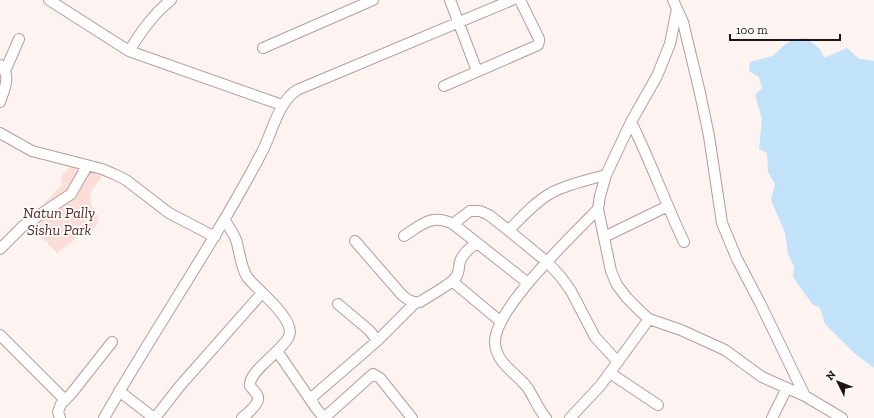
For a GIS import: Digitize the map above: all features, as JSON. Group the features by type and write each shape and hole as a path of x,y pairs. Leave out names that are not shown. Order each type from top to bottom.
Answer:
{"street":[{"path":"48,0 129,51 282,105"},
{"path":"129,51 150,20 170,0"},
{"path":"263,48 373,0"},
{"path":"450,0 478,71"},
{"path":"104,418 119,391 240,195 269,139 282,105 290,94 512,0"},
{"path":"444,86 539,44 539,39 520,0"},
{"path":"675,4 670,44 657,76 631,122 606,175 600,196 598,209 611,271 617,284 627,298 650,319 680,330 725,350 762,377 805,396 842,418"},
{"path":"675,4 683,22 709,136 722,223 737,259 805,396"},
{"path":"0,102 7,80 2,68 19,39"},
{"path":"631,122 652,166 684,242"},
{"path":"0,133 32,152 108,171 119,176 169,214 215,237"},
{"path":"0,249 23,226 71,194 87,166"},
{"path":"509,230 535,205 550,194 569,185 606,175"},
{"path":"604,237 668,206"},
{"path":"546,418 526,386 505,365 498,354 495,343 501,322 528,283 598,209"},
{"path":"452,224 470,211 480,211 489,215 509,230 547,262 561,277 571,291 595,337 618,362"},
{"path":"404,236 426,222 432,220 445,220 528,283"},
{"path":"225,221 235,238 244,271 252,284 282,312 288,322 290,330 289,336 277,351 251,378 250,386 259,399 248,416"},
{"path":"355,241 402,295 415,303"},
{"path":"310,399 376,341 415,303 420,302 452,281 459,272 459,263 465,253 476,243"},
{"path":"452,281 501,322"},
{"path":"119,391 154,418 179,387 262,293"},
{"path":"338,304 370,331 376,341"},
{"path":"570,418 600,386 650,319"},
{"path":"0,335 65,400"},
{"path":"60,418 58,408 112,342"},
{"path":"277,351 324,418 373,374 380,378 412,418"},
{"path":"610,372 658,405"},
{"path":"772,418 787,388"}],"green space":[{"name":"Natun Pally Sishu Park","path":"75,156 88,160 106,170 90,193 91,204 98,216 98,223 90,233 83,228 81,229 73,241 57,253 27,222 62,185 61,177 70,166"}],"water":[{"path":"806,38 820,49 824,58 847,48 859,59 874,61 874,368 853,352 825,324 820,308 812,304 793,277 794,267 788,254 785,233 771,200 775,184 768,172 767,153 759,149 762,119 755,95 762,88 759,77 749,71 750,62 773,56 793,39"}]}
